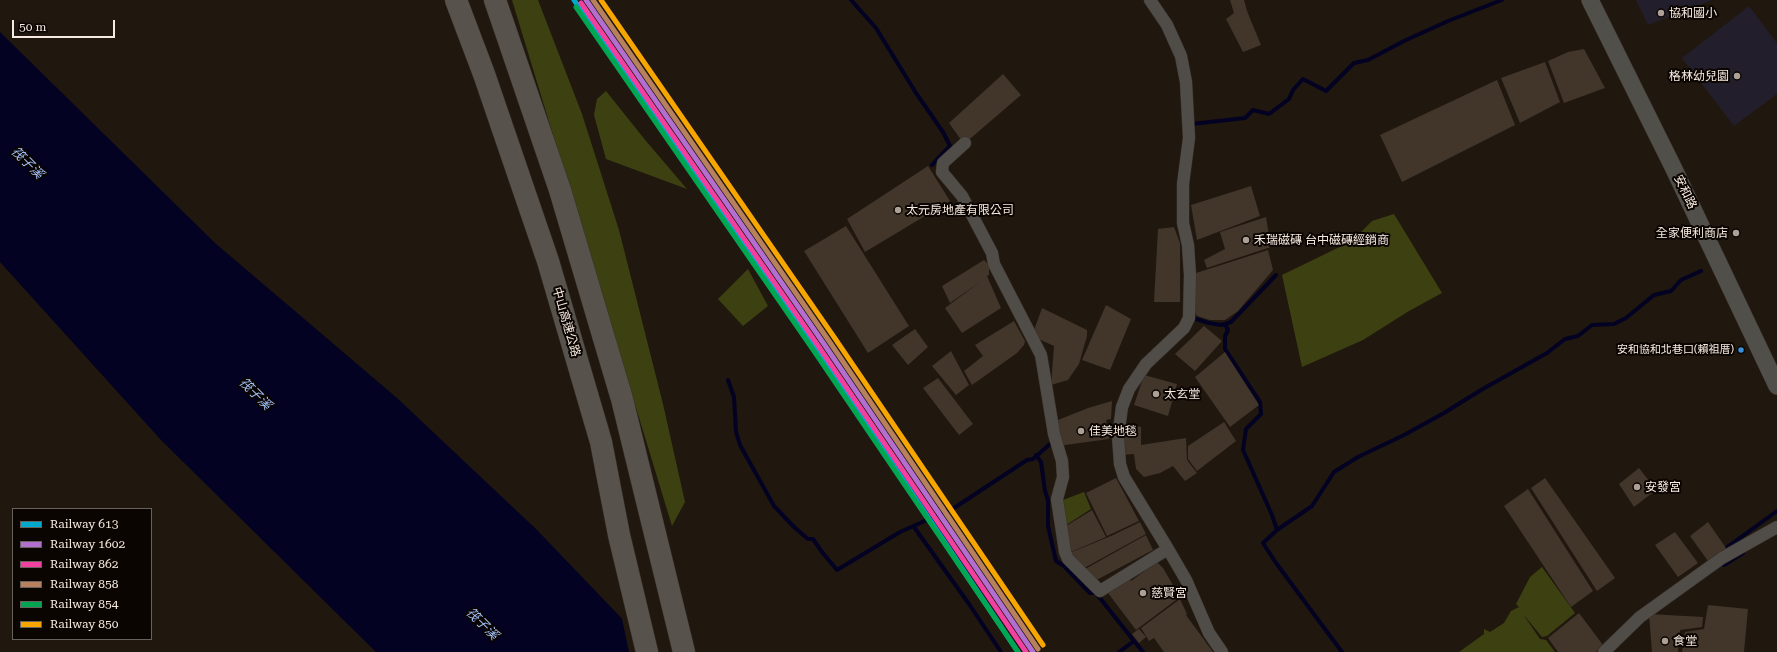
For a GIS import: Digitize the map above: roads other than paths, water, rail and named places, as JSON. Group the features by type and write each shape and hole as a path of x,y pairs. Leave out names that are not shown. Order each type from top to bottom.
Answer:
{"highway":[{"name":"中山高速公路","path":"456,0 484,74 548,261 601,442 619,535 647,652"},
{"path":"495,0 560,190 622,399 684,652"}],"main road":[{"name":"安和路","path":"1590,0 1673,167 1777,386"}],"street":[{"path":"1150,0 1167,26 1181,56 1186,82 1189,138 1183,184 1183,224 1188,245 1190,275 1189,318 1184,328 1146,364 1129,389 1122,407 1118,437 1120,464 1124,477 1186,580 1209,633 1222,652"},
{"path":"965,143 943,163 942,172 962,196 992,253 994,264 1041,355 1054,434 1062,461 1063,476 1058,499 1065,552 1068,559 1100,591 1168,549"},
{"path":"1604,652 1640,617 1722,558 1777,527"}],"water":[{"name":"筏子溪","path":"0,32 215,243 397,398 536,529 654,652 376,652 161,440 0,262"}],"waterway":[{"path":"851,0 876,28 916,93 943,132 950,146 932,165"},
{"path":"1192,124 1245,118 1253,110 1269,114 1289,99 1293,90 1303,79 1326,91 1354,63 1368,60 1404,41 1448,21 1502,0"},
{"path":"1277,530 1312,506 1334,472 1358,457 1404,435 1444,413 1481,390 1547,353 1565,339 1578,336 1592,325 1614,324 1626,318 1654,295 1671,291 1681,280 1701,271"},
{"path":"1193,318 1221,325 1231,322 1276,275"},
{"path":"1225,324 1228,330 1225,336 1225,349 1260,402 1261,414 1246,429 1243,450 1272,515 1277,530 1263,543 1276,563 1342,652"},
{"path":"728,380 734,397 736,432 740,445 774,506 808,539 813,539 837,570 900,532 954,508 1027,460 1033,459 1050,444"},
{"path":"1036,455 1041,462 1045,491 1048,500 1048,526 1056,561 1064,566 1090,593 1096,593 1134,641"},
{"path":"1726,548 1777,511"},
{"path":"914,527 1001,652"},
{"path":"1724,565 1743,553"},
{"path":"1119,652 1134,641 1143,652"}],"rail line":[{"name":"613","path":"574,0 811,342 1018,652"},
{"name":"1602","path":"586,0 824,344 1033,652"},
{"name":"858","path":"593,0 829,341 1038,649"},
{"name":"850","path":"601,0 834,337 1043,645"},
{"name":"862","path":"581,3 819,347 1026,652"},
{"name":"854","path":"576,7 814,351 1018,652"}],"place":[{"name":"協和國小","path":"1661,13"},
{"name":"格林幼兒園","path":"1737,76"},
{"name":"太元房地產有限公司","path":"898,210"},
{"name":"全家便利商店","path":"1736,233"},
{"name":"禾瑞磁磚 台中磁磚經銷商","path":"1246,240"},
{"name":"安和協和北巷口(賴祖厝)","path":"1741,350"},
{"name":"太玄堂","path":"1156,394"},
{"name":"佳美地毯","path":"1081,431"},
{"name":"安發宮","path":"1637,487"},
{"name":"慈賢宮","path":"1143,593"},
{"name":"食堂","path":"1665,641"}]}
